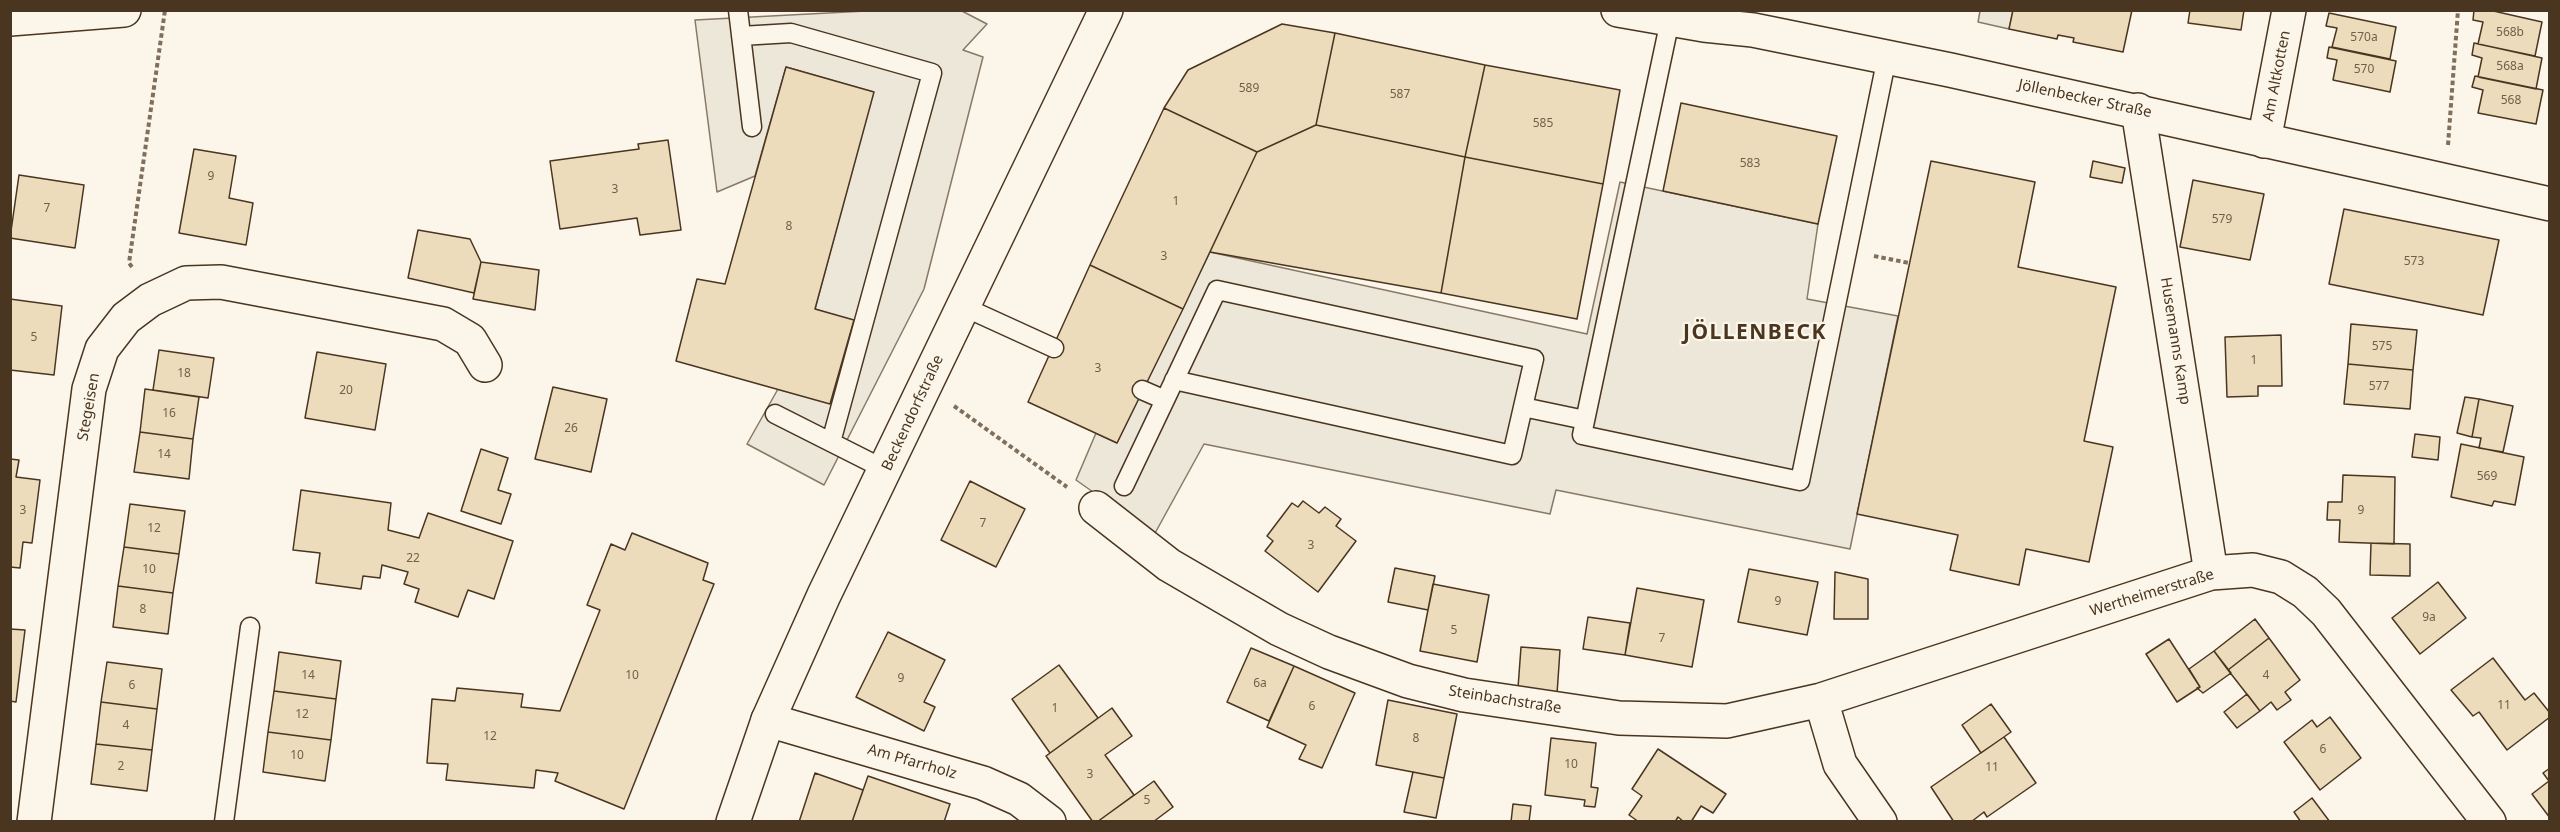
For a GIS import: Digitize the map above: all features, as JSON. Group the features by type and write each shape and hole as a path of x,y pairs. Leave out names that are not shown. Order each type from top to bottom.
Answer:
{"street":[{"path":"10,20 124,10"},
{"name":"Beckendorfstraße","path":"733,822 768,720 824,595 1106,10"},
{"name":"Jöllenbecker Straße","path":"1618,10 1670,20 1752,30 1887,57 2138,110 2264,141 2550,204"},
{"name":"Am Altkotten","path":"2264,141 2289,10"},
{"name":"Husemanns Kamp","path":"2138,110 2211,573"},
{"name":"Stegeisen","path":"34,822 89,389 102,349 126,318 150,300 186,283 221,282 443,324 470,340 485,365"},
{"name":"Steinbachstraße","path":"1096,508 1169,565 1280,629 1329,652 1419,684 1464,695 1619,718 1727,721 1821,700"},
{"name":"Wertheimerstraße","path":"1821,700 2211,573 2253,570 2281,577 2305,592 2326,612 2489,822"},
{"path":"1821,700 1839,764 1880,822"},
{"name":"Am Pfarrholz","path":"768,720 983,783 1019,799 1049,822"}],"lane":[{"path":"738,10 752,126"},
{"path":"1584,428 1670,20"},
{"path":"741,36 791,33 932,73 831,442"},
{"path":"1523,406 1584,428 1800,481 1887,57"},
{"path":"1124,486 1174,380 1217,290 1534,359 1512,455 1174,380"},
{"path":"962,306 1054,348"},
{"path":"1142,390 1165,400"},
{"path":"775,414 886,470"},
{"path":"224,822 250,627"}],"path":[{"path":"150,300 129,263 165,10"},
{"path":"2446,181 2458,10"},
{"path":"926,387 1096,508"}],"shaded area":[{"path":"960,10 987,24 963,50 983,57 924,289 824,485 747,444 778,389 831,403 854,321 815,309 873,92 786,67 755,176 717,192 695,20 866,11"},
{"path":"1980,11 2013,11 2009,29 1978,22"},
{"path":"1620,182 1818,224 1807,299 1898,316 1850,549 1556,490 1550,514 1204,444 1154,535 1076,480 1096,433 1117,443 1210,252 1587,334"}],"building":[{"path":"2013,10 2132,10 2123,52 2073,42 2074,38 2058,35 2057,39 2009,29"},
{"path":"2190,10 2244,10 2241,30 2188,23"},
{"path":"2474,10 2489,10 2542,22 2535,56 2478,44 2483,22 2473,20"},
{"path":"2329,13 2396,27 2390,59 2332,47 2337,28 2326,26"},
{"path":"1282,24 1335,33 1316,125 1257,152 1164,108 1188,70"},
{"path":"1335,33 1485,65 1465,157 1316,125"},
{"path":"2474,43 2542,58 2536,89 2478,77 2482,58 2472,55"},
{"path":"2329,47 2396,61 2390,92 2333,80 2337,60 2327,58"},
{"path":"1485,65 1620,90 1603,184 1465,157"},
{"path":"786,67 874,92 815,309 854,320 830,404 676,361 697,279 725,284"},
{"path":"2475,76 2543,90 2536,124 2478,113 2483,90 2472,87"},
{"path":"1681,103 1837,136 1818,224 1663,191"},
{"path":"1164,108 1257,152 1183,309 1090,265"},
{"path":"1316,125 1465,157 1441,293 1210,252 1257,152"},
{"path":"668,140 681,230 640,235 637,218 560,229 550,161 639,149 638,144"},
{"path":"194,149 236,156 229,198 253,203 246,245 179,233"},
{"path":"1465,157 1603,184 1577,319 1441,293"},
{"path":"1931,161 2035,182 2018,267 2116,287 2084,441 2113,447 2089,562 2026,549 2019,585 1950,570 1958,535 1857,514"},
{"path":"2093,161 2125,168 2122,183 2090,177"},
{"path":"19,175 84,185 75,248 10,238"},
{"path":"2193,180 2264,194 2250,260 2180,247"},
{"path":"2344,209 2499,240 2483,315 2329,284"},
{"path":"418,230 470,239 481,262 474,293 408,278"},
{"path":"481,262 539,270 535,310 473,299"},
{"path":"1090,265 1183,309 1117,443 1028,402"},
{"path":"10,299 62,306 54,375 10,370"},
{"path":"2351,324 2417,330 2413,370 2348,364"},
{"path":"2281,335 2282,386 2258,386 2258,396 2227,397 2225,337"},
{"path":"159,350 214,358 208,398 153,390"},
{"path":"317,352 386,364 375,430 305,418"},
{"path":"2348,364 2413,370 2410,409 2344,404"},
{"path":"553,387 607,399 591,472 535,459"},
{"path":"145,389 199,397 193,439 140,432"},
{"path":"2465,397 2479,399 2472,437 2457,433"},
{"path":"2479,399 2513,406 2503,452 2479,448 2481,438 2472,437"},
{"path":"140,432 193,439 189,479 134,472"},
{"path":"2415,434 2440,437 2438,460 2412,457"},
{"path":"2461,444 2524,457 2515,505 2494,501 2492,506 2451,497"},
{"path":"481,449 508,458 498,490 511,494 501,524 461,511"},
{"path":"10,459 19,460 16,477 40,480 32,543 23,542 20,568 10,567"},
{"path":"2343,475 2395,477 2394,544 2339,542 2340,520 2327,520 2328,502 2342,502"},
{"path":"970,481 1025,509 996,567 941,540"},
{"path":"301,490 391,503 388,530 419,538 428,513 513,541 494,599 468,590 458,617 415,602 419,589 404,584 408,572 382,565 380,578 363,576 361,589 316,583 320,553 293,550"},
{"path":"1303,501 1319,513 1325,507 1341,519 1336,526 1356,541 1318,592 1265,551 1273,541 1267,536 1292,503 1298,507"},
{"path":"130,504 185,511 179,554 124,547"},
{"path":"632,533 708,563 703,580 714,584 624,809 555,781 558,773 536,770 534,788 446,780 448,764 427,763 432,699 455,701 457,688 523,694 521,707 560,711 600,610 587,605 611,544 625,550"},
{"path":"2371,543 2410,544 2410,576 2370,575"},
{"path":"124,547 179,554 173,593 118,586"},
{"path":"1395,568 1435,576 1428,610 1388,602"},
{"path":"1749,569 1818,582 1807,635 1738,622"},
{"path":"1835,572 1868,579 1868,619 1834,619"},
{"path":"2438,582 2466,618 2420,654 2392,618"},
{"path":"1433,584 1489,595 1477,662 1420,651"},
{"path":"118,586 173,593 168,634 113,627"},
{"path":"1637,588 1704,600 1692,667 1625,655"},
{"path":"1588,617 1630,623 1625,655 1583,649"},
{"path":"2255,619 2269,638 2228,670 2214,651"},
{"path":"10,629 25,630 16,702 10,701"},
{"path":"888,632 945,660 924,702 935,707 924,731 856,697"},
{"path":"2269,638 2300,680 2285,692 2291,700 2277,710 2271,702 2260,711 2228,670"},
{"path":"2169,639 2200,687 2177,702 2146,654"},
{"path":"1521,647 1560,650 1557,694 1518,688"},
{"path":"1251,648 1294,666 1269,721 1227,702"},
{"path":"2214,651 2231,673 2203,693 2197,688 2200,687 2189,669"},
{"path":"279,652 341,661 336,699 274,691"},
{"path":"2493,658 2525,700 2534,693 2550,713 2550,717 2507,750 2479,712 2473,716 2451,690"},
{"path":"107,662 162,669 157,709 101,702"},
{"path":"1059,665 1098,718 1050,753 1012,699"},
{"path":"1294,666 1355,693 1322,768 1299,759 1306,745 1267,727"},
{"path":"274,691 336,699 331,740 268,732"},
{"path":"2247,694 2260,711 2237,728 2224,712"},
{"path":"1388,700 1457,714 1444,778 1376,765"},
{"path":"101,702 157,709 152,750 96,744"},
{"path":"1991,704 2011,732 1981,753 1962,725"},
{"path":"1112,708 1132,736 1105,755 1134,795 1097,822 1093,822 1046,756"},
{"path":"2330,717 2361,758 2320,790 2284,742 2312,720 2317,727"},
{"path":"268,732 331,740 325,781 263,772"},
{"path":"2004,737 2036,783 1987,817 1984,812 1971,822 1954,822 1931,787"},
{"path":"1551,738 1596,743 1591,787 1598,788 1595,807 1584,806 1585,800 1545,795"},
{"path":"96,744 152,750 147,791 91,784"},
{"path":"1658,749 1726,794 1713,813 1701,806 1691,822 1684,822 1678,817 1675,822 1639,822 1629,815 1642,796 1632,789"},
{"path":"2550,768 2550,818 2532,794 2549,781 2543,773"},
{"path":"1413,772 1444,778 1436,818 1404,812"},
{"path":"815,773 863,790 852,822 799,822"},
{"path":"868,776 950,804 944,822 852,822"},
{"path":"1154,781 1173,807 1153,822 1097,822"},
{"path":"2312,798 2330,822 2301,822 2294,812"},
{"path":"1513,804 1531,806 1529,822 1511,822"}],"district":[{"name":"JÖLLENBECK","path":"1755,333"}]}
